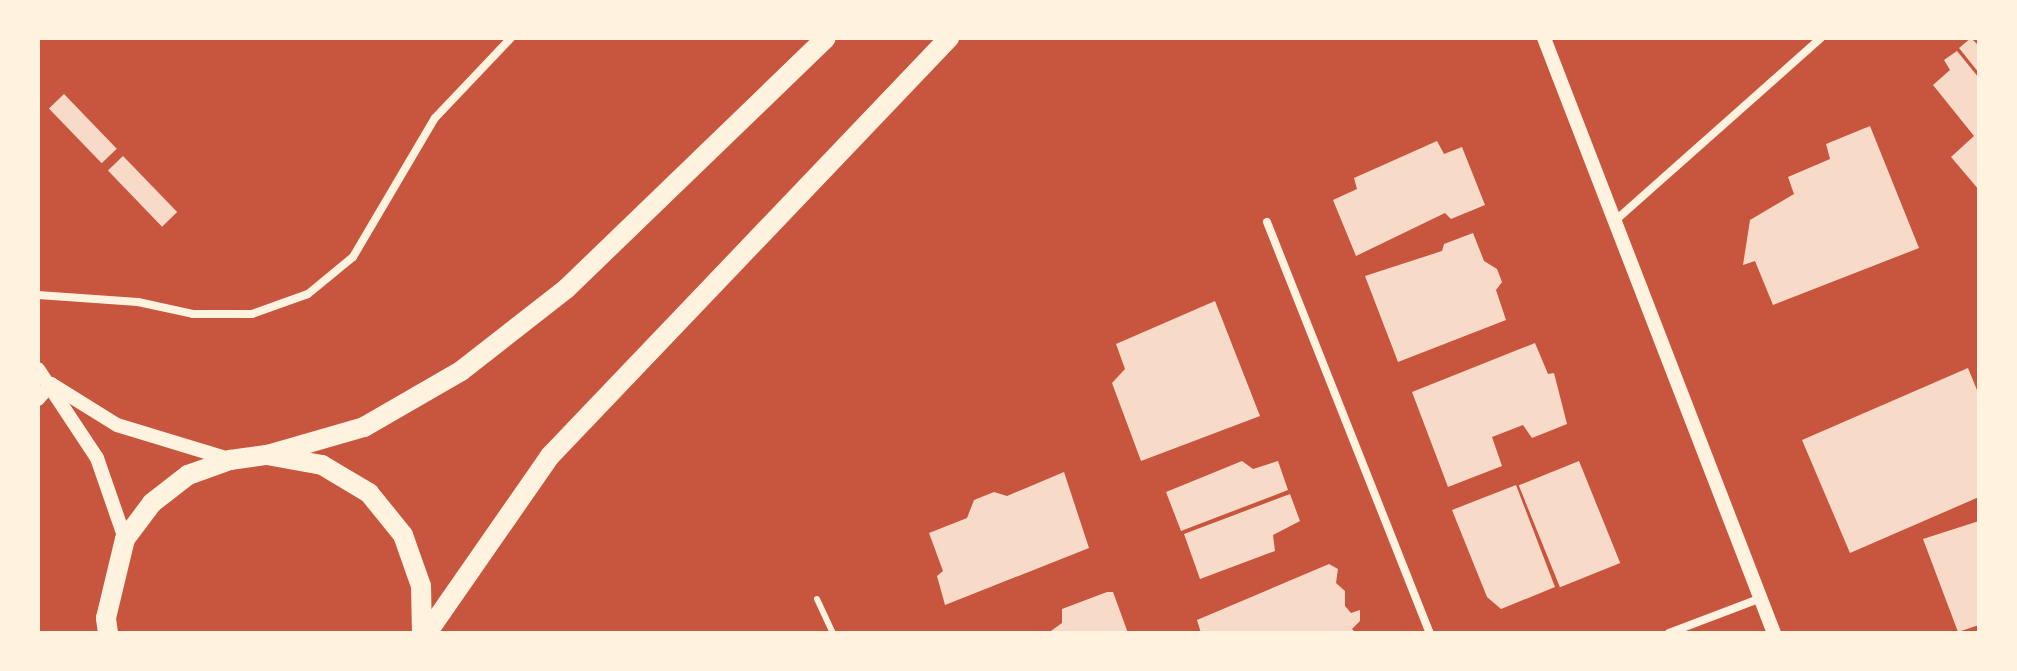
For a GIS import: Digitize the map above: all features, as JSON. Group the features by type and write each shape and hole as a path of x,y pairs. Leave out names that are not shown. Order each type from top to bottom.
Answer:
{"main road":[{"path":"104,628 125,539 164,494 188,475 230,460 267,455 364,427 461,371 566,289 826,38"},
{"path":"425,633 550,456 949,38"},
{"path":"267,455 322,465 369,493 403,535 421,586 425,633"}],"street":[{"path":"38,295 83,296 208,314 252,314 308,294 353,257 435,118 511,38"},
{"path":"1544,38 1617,219 1774,633"},
{"path":"1617,219 1821,38"},
{"path":"1267,222 1430,633"},
{"path":"38,369 51,384 97,458 125,539"},
{"path":"38,399 51,384"},
{"path":"51,384 117,425 230,460"},
{"path":"1669,633 1761,598"}],"lane":[{"path":"817,599 833,633"}],"building":[{"path":"1971,38 1979,46 1979,73 1959,48"},
{"path":"1957,51 1979,78 1979,190 1951,157 1974,136 1933,85 1950,70 1944,60"},
{"path":"64,94 117,149 102,163 49,109"},
{"path":"1870,126 1919,248 1773,305 1755,261 1743,265 1750,220 1794,194 1788,177 1830,159 1826,144"},
{"path":"1437,141 1444,154 1462,147 1485,205 1451,219 1445,213 1356,256 1333,200 1357,189 1354,178"},
{"path":"123,156 177,212 162,227 108,171"},
{"path":"1473,233 1484,261 1497,269 1502,282 1496,290 1506,320 1398,362 1365,276 1442,251 1444,244"},
{"path":"1215,301 1260,416 1141,461 1112,383 1125,369 1116,344"},
{"path":"1535,343 1548,374 1554,373 1567,424 1532,438 1523,425 1492,437 1502,466 1448,487 1412,392"},
{"path":"1968,368 1979,395 1979,497 1850,553 1802,440"},
{"path":"1242,461 1253,469 1278,461 1288,490 1181,531 1166,492"},
{"path":"1579,461 1620,563 1560,587 1519,485"},
{"path":"1064,472 1089,548 945,605 937,576 943,571 929,533 967,518 974,500 994,492 1007,496"},
{"path":"1516,485 1555,587 1501,609 1487,597 1452,510"},
{"path":"1290,494 1300,521 1273,535 1275,551 1200,579 1184,534"},
{"path":"1979,521 1979,625 1958,632 1923,539"},
{"path":"1329,564 1338,569 1336,583 1345,591 1345,606 1351,613 1360,610 1360,621 1352,629 1356,633 1201,633 1197,620"},
{"path":"1113,592 1128,633 1048,633 1062,623 1062,609"}]}
